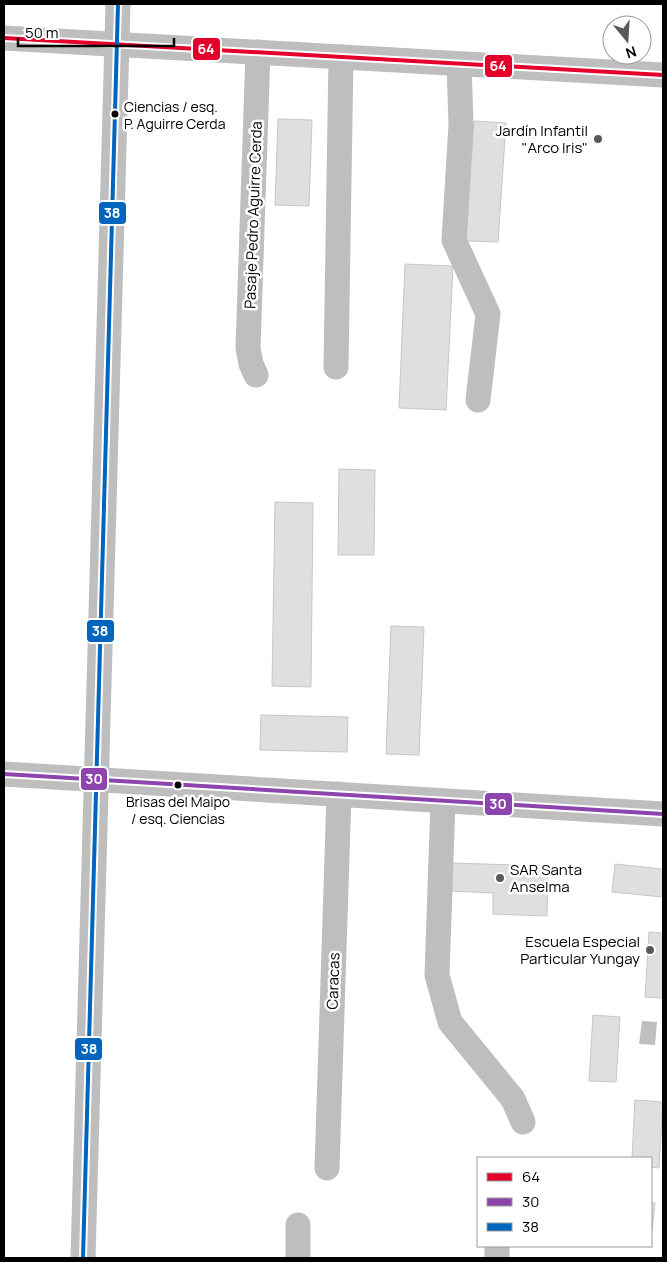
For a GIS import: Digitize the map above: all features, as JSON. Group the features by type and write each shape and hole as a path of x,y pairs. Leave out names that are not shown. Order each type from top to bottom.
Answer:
{"street":[{"path":"83,1258 118,4"},
{"path":"4,38 663,75"},
{"name":"Pasaje Pedro Aguirre Cerda","path":"256,375 251,364 248,348 258,52"},
{"path":"336,367 341,57"},
{"path":"459,64 460,125 454,240 488,314 478,400"},
{"path":"4,774 663,814"},
{"name":"Caracas","path":"328,1168 339,794"},
{"path":"444,800 437,975 450,1022 513,1099 523,1122"},
{"path":"298,1225 298,1258"}],"shaded area":[{"path":"642,1021 657,1022 655,1045 639,1044"}],"building":[{"path":"278,119 312,120 309,206 275,205"},
{"path":"474,121 506,123 498,242 466,241"},
{"path":"405,264 453,266 446,410 399,408"},
{"path":"339,469 375,470 374,555 338,555"},
{"path":"275,502 313,503 311,687 272,686"},
{"path":"391,626 424,627 419,755 386,754"},
{"path":"261,715 348,717 347,752 260,750"},
{"name":"SAR Santa Anselma","path":"452,863 548,866 547,916 493,914 493,893 451,891"},
{"path":"615,864 663,869 663,897 612,892"},
{"path":"649,932 663,933 663,998 645,997"},
{"path":"593,1015 620,1017 616,1082 589,1081"},
{"path":"635,1100 663,1102 659,1168 652,1167 652,1157 632,1157"},
{"path":"652,1203 655,1203 652,1231"}],"transit line":[{"name":"38","path":"83,1258 118,4"},
{"name":"64","path":"4,38 663,75"},
{"name":"30","path":"4,774 663,814"}],"place":[{"name":"Ciencias / esq. P. Aguirre Cerda","path":"115,114"},
{"name":"Jardín Infantil \"Arco Iris\"","path":"598,139"},
{"name":"Brisas del Maipo / esq. Ciencias","path":"178,785"},
{"name":"SAR Santa Anselma","path":"500,878"},
{"name":"Escuela Especial Particular Yungay","path":"650,950"}]}
